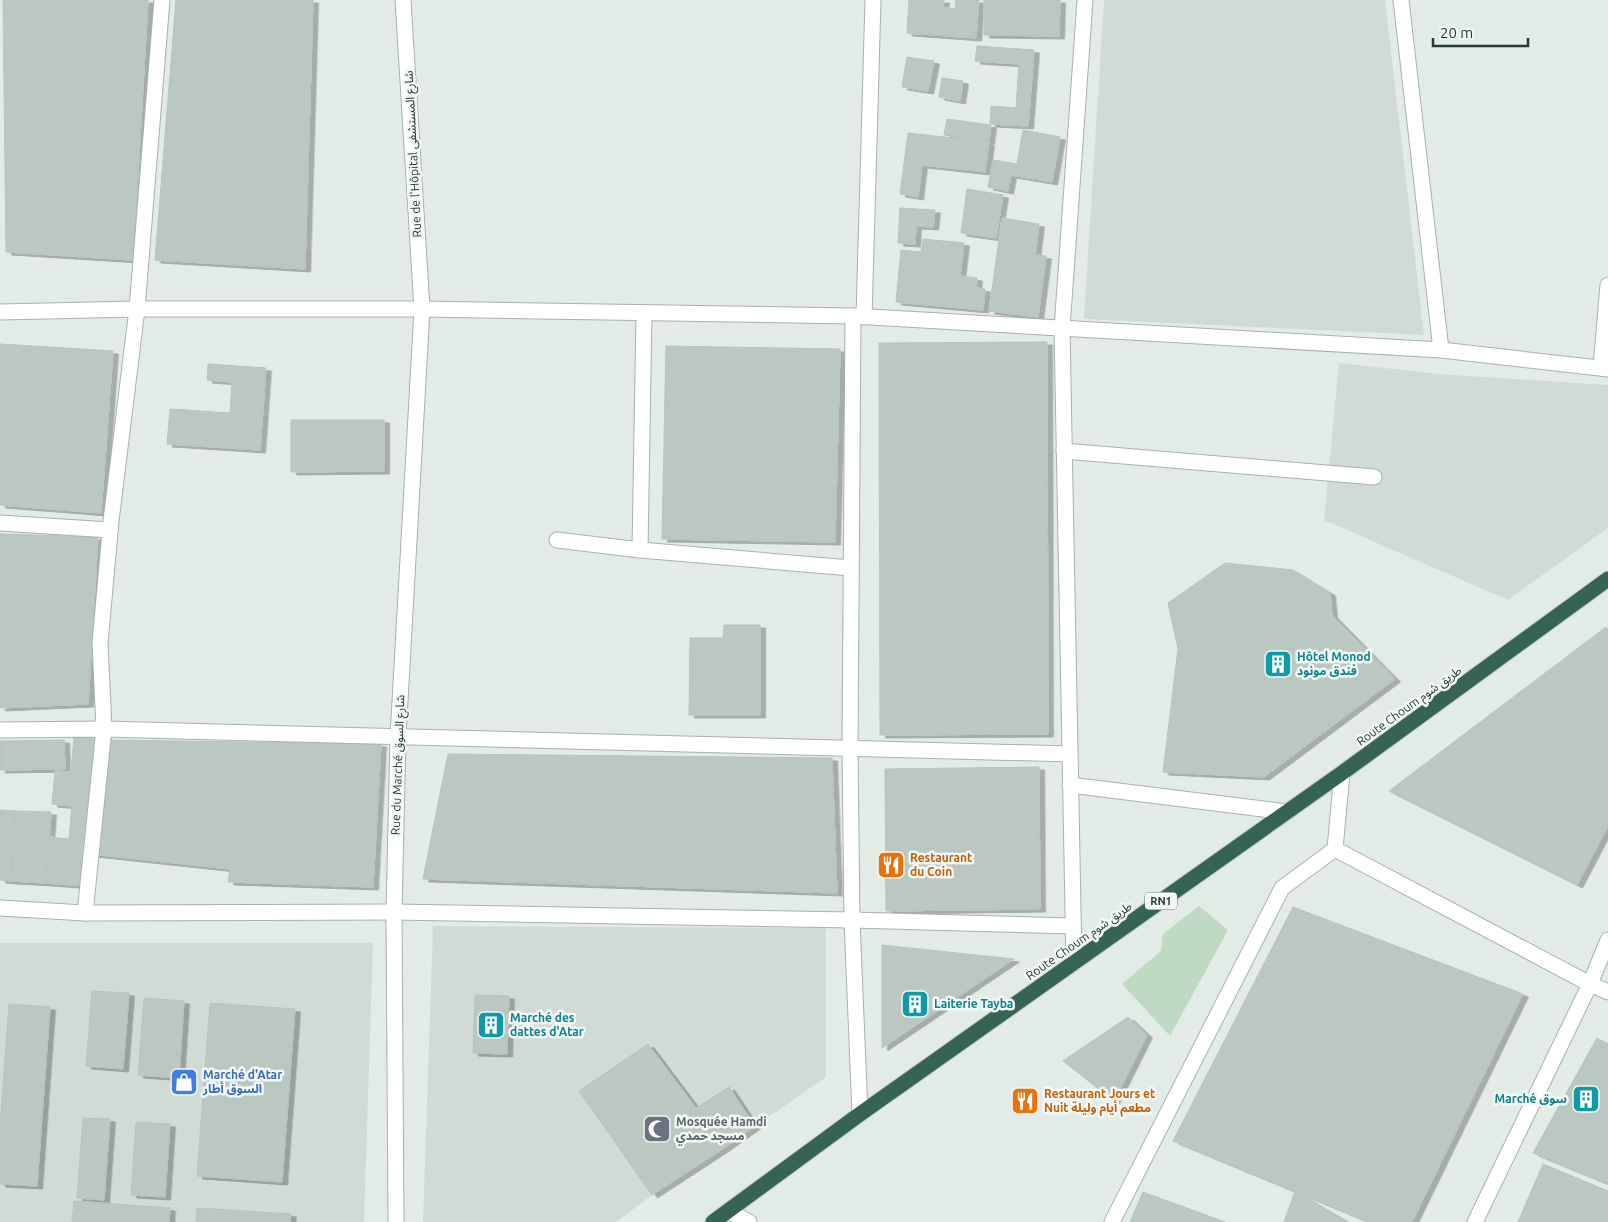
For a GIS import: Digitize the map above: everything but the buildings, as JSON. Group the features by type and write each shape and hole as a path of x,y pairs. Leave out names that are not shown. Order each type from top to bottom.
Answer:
{"highway":[{"name":"Route Choum طريق شوم","path":"713,1222 860,1114 1342,773 1608,578"}],"street":[{"path":"85,913 104,728 100,643 110,530 137,309 162,0"},
{"name":"Rue de l'Hôpital شارع المستشفى","path":"404,0 422,309"},
{"path":"860,1114 852,920 850,748 851,568 859,316 873,0"},
{"path":"1074,963 1062,329 1085,0"},
{"path":"1402,0 1441,350"},
{"path":"0,312 137,309 422,309 859,316 1441,350 1605,368 1608,285"},
{"name":"Rue du Marché شارع السوق","path":"396,1222 394,912 398,737 422,309"},
{"path":"640,550 644,313"},
{"path":"1064,451 1374,477"},
{"path":"0,523 110,530"},
{"path":"557,540 640,550 851,568"},
{"path":"0,730 104,728 1070,754"},
{"path":"1112,1222 1282,888 1335,848 1342,773"},
{"path":"1070,784 1287,812"},
{"path":"1335,848 1608,992"},
{"path":"0,908 85,913 394,912 1073,926"},
{"path":"1475,1222 1590,984 1608,940"},
{"path":"728,1212 749,1222"}],"shaded area":[{"path":"1104,0 1385,0 1424,335 1084,319"},
{"path":"1339,363 1439,374 1608,385 1608,528 1508,600 1324,520"},
{"path":"433,926 826,928 826,1077 721,1150 696,1108 648,1044 579,1091 652,1195 616,1222 423,1222"},
{"name":"Marché d'Atar السوق أطار","path":"0,943 373,943 364,1222 0,1222"}],"green space":[{"path":"1199,906 1228,930 1170,1036 1122,984 1161,951 1163,934"}],"place":[{"name":"Hôtel Monod فندق مونود","path":"1278,664"},
{"name":"Restaurant du Coin","path":"891,865"},
{"name":"Laiterie Tayba","path":"915,1004"},
{"name":"Marché des dattes d'Atar","path":"491,1025"},
{"name":"Marché d'Atar السوق أطار","path":"184,1082"},
{"name":"Marché سوق","path":"1586,1099"},
{"name":"Restaurant Jours et Nuit مطعم أيام وليلة","path":"1025,1101"},
{"name":"Mosquée Hamdi مسجد حمدي","path":"657,1129"}]}
